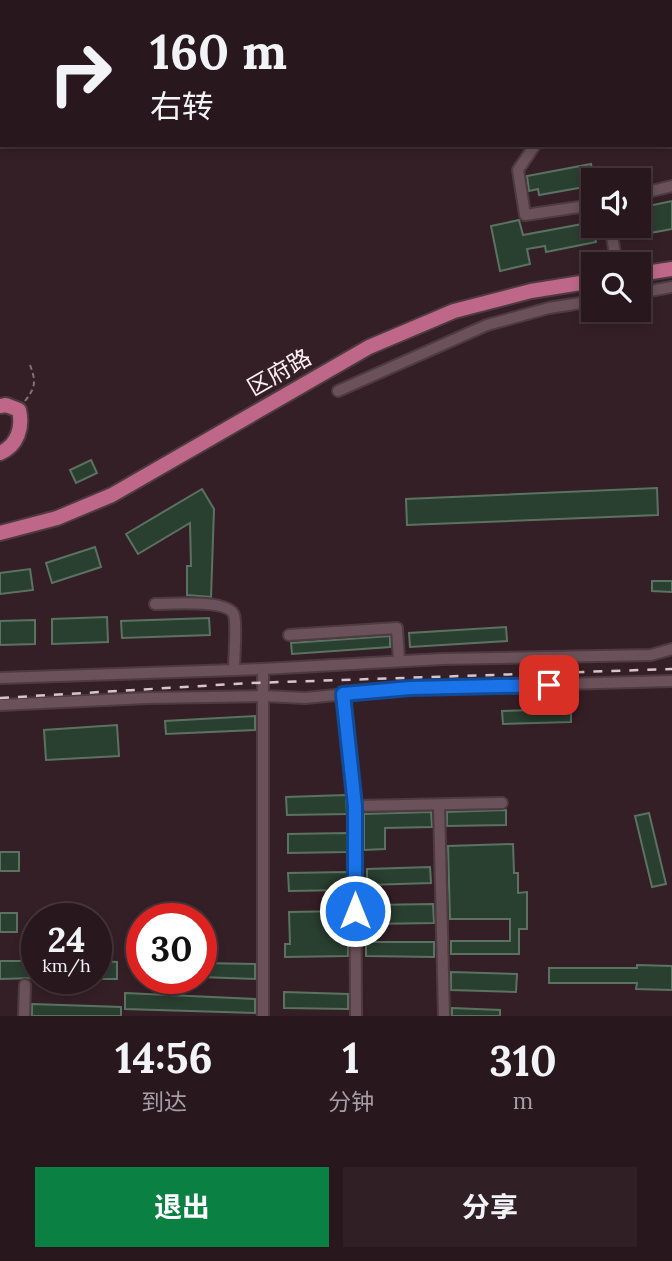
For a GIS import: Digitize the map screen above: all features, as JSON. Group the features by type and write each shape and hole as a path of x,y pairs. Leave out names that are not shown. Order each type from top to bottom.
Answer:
{"main road":[{"path":"651,272 672,269"},
{"name":"区府路","path":"0,533 57,518 112,495 369,347 454,311 531,291 581,283"},
{"path":"0,406 6,405 19,410 22,424 19,435 7,450 0,453"}],"street":[{"path":"534,147 518,170 525,215 581,207"},
{"path":"651,191 672,186"},
{"path":"651,291 672,287"},
{"path":"338,391 487,325 581,303"},
{"path":"155,604 216,605 229,608 234,616 234,670"},
{"path":"289,635 397,628 399,661"},
{"path":"0,678 263,669 399,661 651,655 672,649"},
{"path":"263,669 263,1016"},
{"path":"0,705 264,696 305,698 410,688 672,681"},
{"path":"343,694 355,806 356,1016"},
{"path":"355,806 502,803"},
{"path":"439,805 444,1016"},
{"path":"24,1016 25,994"}],"path":[{"path":"19,410 34,389 36,381 30,365"}],"building":[{"path":"591,164 592,168 581,168 581,188 539,195 538,189 529,191 527,176"},
{"path":"672,201 672,229 651,233 651,205"},
{"path":"519,220 523,235 581,224 581,238 595,238 596,242 546,252 545,246 527,249 530,264 500,271 491,226"},
{"path":"91,460 97,473 76,483 70,470"},
{"path":"657,488 658,515 407,525 406,499"},
{"path":"202,489 214,509 211,597 187,595 187,566 191,566 190,523 138,554 126,534"},
{"path":"95,547 101,567 52,583 46,563"},
{"path":"30,569 33,590 0,594 0,573"},
{"path":"652,581 672,581 672,592 652,591"},
{"path":"107,617 108,642 52,644 52,619"},
{"path":"209,618 210,635 122,638 121,621"},
{"path":"35,620 35,644 0,645 0,621"},
{"path":"506,627 507,641 410,647 409,633"},
{"path":"390,636 390,647 292,654 291,643"},
{"path":"571,709 571,722 503,724 502,711"},
{"path":"255,716 255,730 166,734 165,721"},
{"path":"117,725 119,756 46,760 44,730"},
{"path":"346,795 347,814 287,815 286,797"},
{"path":"506,810 506,825 447,826 447,812"},
{"path":"431,812 432,827 385,828 385,849 364,850 364,814"},
{"path":"649,813 666,884 652,887 635,816"},
{"path":"347,833 347,852 288,853 288,834"},
{"path":"513,844 518,893 527,892 527,929 519,929 519,954 451,954 451,941 510,941 510,919 450,919 448,846"},
{"path":"0,852 19,852 19,871 0,871"},
{"path":"430,867 431,883 367,885 367,869"},
{"path":"347,872 348,890 289,891 288,873"},
{"path":"433,904 434,923 370,924 370,905"},
{"path":"348,911 348,956 285,957 285,944 290,944 289,912"},
{"path":"0,913 17,913 17,932 0,932"},
{"path":"366,942 434,942 434,957 366,956"},
{"path":"0,961 21,961 21,978 0,979"},
{"path":"112,962 117,962 117,979 112,979"},
{"path":"217,963 255,964 255,979 217,978"},
{"path":"637,965 672,966 672,990 636,989 637,983 549,983 549,968 637,968"},
{"path":"451,972 517,974 516,992 451,990"},
{"path":"284,992 348,994 348,1009 284,1008"},
{"path":"125,993 255,999 255,1013 125,1009"},
{"path":"32,1004 121,1007 121,1016 32,1016"},
{"path":"452,1008 500,1010 500,1016 452,1016"}],"railway":[{"path":"0,698 251,683 672,669"}],"route":[{"path":"355,911 355,806 343,694 410,688 549,685"}]}
